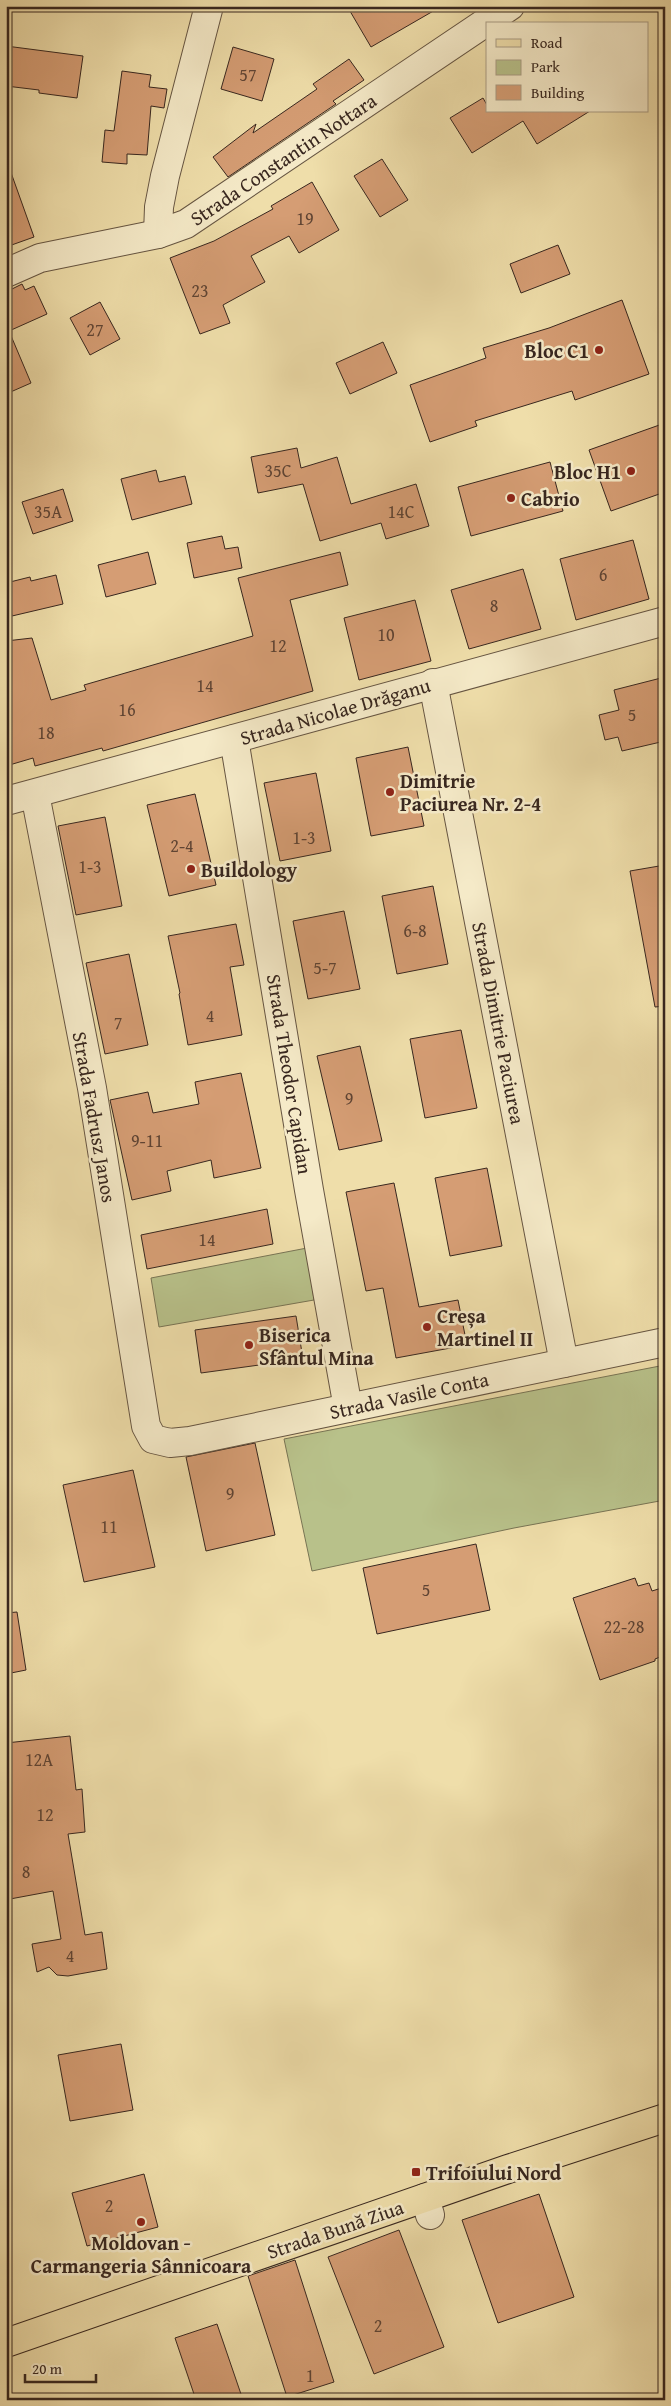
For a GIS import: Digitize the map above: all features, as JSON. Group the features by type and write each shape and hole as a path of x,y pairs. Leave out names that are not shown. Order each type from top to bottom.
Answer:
{"main road":[{"name":"Strada Bună Ziua","path":"6,2343 427,2206 665,2118"}],"street":[{"path":"158,234 159,207 165,176 209,6"},
{"name":"Strada Constantin Nottara","path":"486,22 510,6"},
{"name":"Strada Constantin Nottara","path":"6,273 40,258 158,234 186,224 486,22"},
{"name":"Strada Nicolae Drăganu","path":"6,802 433,683 665,621"},
{"name":"Strada Dimitrie Paciurea","path":"433,683 564,1363"},
{"name":"Strada Theodor Capidan","path":"234,739 309,1190 348,1408"},
{"name":"Strada Fadrusz Janos","path":"35,794 92,1088 146,1426 153,1439"},
{"name":"Strada Vasile Conta","path":"153,1439 170,1443 190,1441 665,1342"}],"green space":[{"path":"307,1248 314,1300 159,1327 151,1278"},
{"path":"665,1365 665,1500 514,1528 312,1571 284,1439"}],"building":[{"path":"347,6 442,6 371,47"},
{"path":"6,46 83,56 77,98 39,93 39,90 6,86"},
{"path":"233,47 274,59 262,101 221,89"},
{"path":"349,59 364,80 333,101 336,104 228,177 213,157 256,124 253,133 317,89 313,84"},
{"path":"122,71 151,75 149,87 167,89 164,108 151,106 147,155 127,154 127,164 102,162 105,130 114,131"},
{"path":"483,98 486,103 486,112 588,112 537,144 523,121 472,153 450,118"},
{"path":"382,159 408,200 380,217 354,176"},
{"path":"9,167 34,237 6,247 6,168"},
{"path":"312,182 339,230 299,253 289,236 251,256 265,282 223,305 230,323 200,334 170,258 214,241 273,209 271,206"},
{"path":"558,245 570,274 521,293 510,264"},
{"path":"22,284 25,290 34,286 47,314 9,331 31,383 6,394 6,292"},
{"path":"622,300 649,374 575,400 572,391 475,421 477,426 430,442 410,385 486,358 483,348 549,328"},
{"path":"100,302 120,339 90,355 70,318"},
{"path":"383,342 397,373 350,394 336,363"},
{"name":"Bloc H1","path":"665,423 665,492 611,511 589,450"},
{"path":"297,448 301,468 337,457 351,504 416,484 429,526 386,539 381,523 320,541 303,484 258,493 251,457"},
{"path":"550,462 563,511 471,536 458,487"},
{"path":"156,470 159,482 185,476 192,504 132,520 121,479"},
{"path":"63,489 73,521 33,534 22,502"},
{"path":"222,536 225,549 238,547 242,568 194,578 187,543"},
{"path":"633,540 649,599 576,620 560,559"},
{"path":"148,552 156,584 106,597 98,565"},
{"path":"340,552 348,585 290,600 313,691 103,751 102,748 35,766 33,758 6,766 6,641 32,638 51,700 86,690 84,685 253,636 238,578"},
{"path":"523,569 541,629 469,649 451,590"},
{"path":"56,575 63,604 12,616 6,583 30,577 31,581"},
{"path":"415,600 431,661 359,680 344,618"},
{"path":"665,677 665,712 660,713 665,741 622,751 618,737 605,740 599,715 619,710 614,690"},
{"name":"Dimitrie Paciurea Nr. 2-4","path":"408,747 424,826 371,836 356,758"},
{"path":"316,773 331,851 280,861 264,783"},
{"path":"195,794 216,885 169,896 147,805"},
{"path":"105,817 122,906 76,915 58,826"},
{"path":"665,865 665,1006 655,1007 630,871"},
{"path":"433,886 448,964 397,974 382,896"},
{"path":"344,911 360,989 308,999 293,921"},
{"path":"236,924 244,965 230,967 242,1035 188,1045 180,993 168,936"},
{"path":"129,954 148,1045 105,1054 86,963"},
{"path":"461,1030 477,1108 425,1118 410,1039"},
{"path":"360,1046 382,1141 339,1150 317,1056"},
{"path":"241,1073 261,1168 214,1178 211,1160 167,1171 171,1191 132,1200 110,1100 148,1092 153,1113 199,1104 195,1082"},
{"path":"487,1168 502,1246 450,1256 435,1178"},
{"path":"394,1183 419,1307 458,1300 467,1345 396,1358 383,1288 366,1291 346,1192"},
{"path":"267,1209 273,1244 147,1269 141,1235"},
{"name":"Biserica Sfântul Mina","path":"296,1316 303,1359 201,1373 195,1330"},
{"path":"255,1443 275,1535 206,1551 186,1457"},
{"path":"133,1470 155,1567 84,1582 63,1485"},
{"path":"476,1544 490,1610 377,1634 363,1568"},
{"path":"635,1578 638,1586 649,1583 652,1591 665,1587 665,1655 655,1659 655,1661 600,1680 573,1598"},
{"path":"17,1612 26,1670 6,1674 6,1613"},
{"path":"70,1736 76,1790 82,1789 85,1832 68,1834 85,1935 102,1932 107,1969 68,1976 57,1975 49,1967 37,1972 32,1944 61,1939 53,1891 10,1899 6,1879 6,1863 8,1863 6,1743"},
{"path":"121,2044 133,2110 70,2121 58,2055"},
{"path":"144,2174 158,2227 87,2246 72,2193"},
{"path":"539,2194 574,2297 498,2323 462,2220"},
{"path":"399,2230 444,2347 374,2374 328,2257"},
{"path":"295,2260 334,2382 287,2397 248,2276"},
{"path":"217,2324 243,2400 196,2400 175,2338"}],"place":[{"name":"Bloc C1","path":"599,350"},
{"name":"Bloc H1","path":"631,471"},
{"name":"Cabrio","path":"511,498"},
{"name":"Dimitrie Paciurea Nr. 2-4","path":"390,792"},
{"name":"Buildology","path":"191,869"},
{"name":"Creșa Martinel II","path":"427,1327"},
{"name":"Biserica Sfântul Mina","path":"249,1345"},
{"name":"Trifoiului Nord","path":"416,2172"},
{"name":"Moldovan - Carmangeria Sânnicoara","path":"141,2222"}]}
